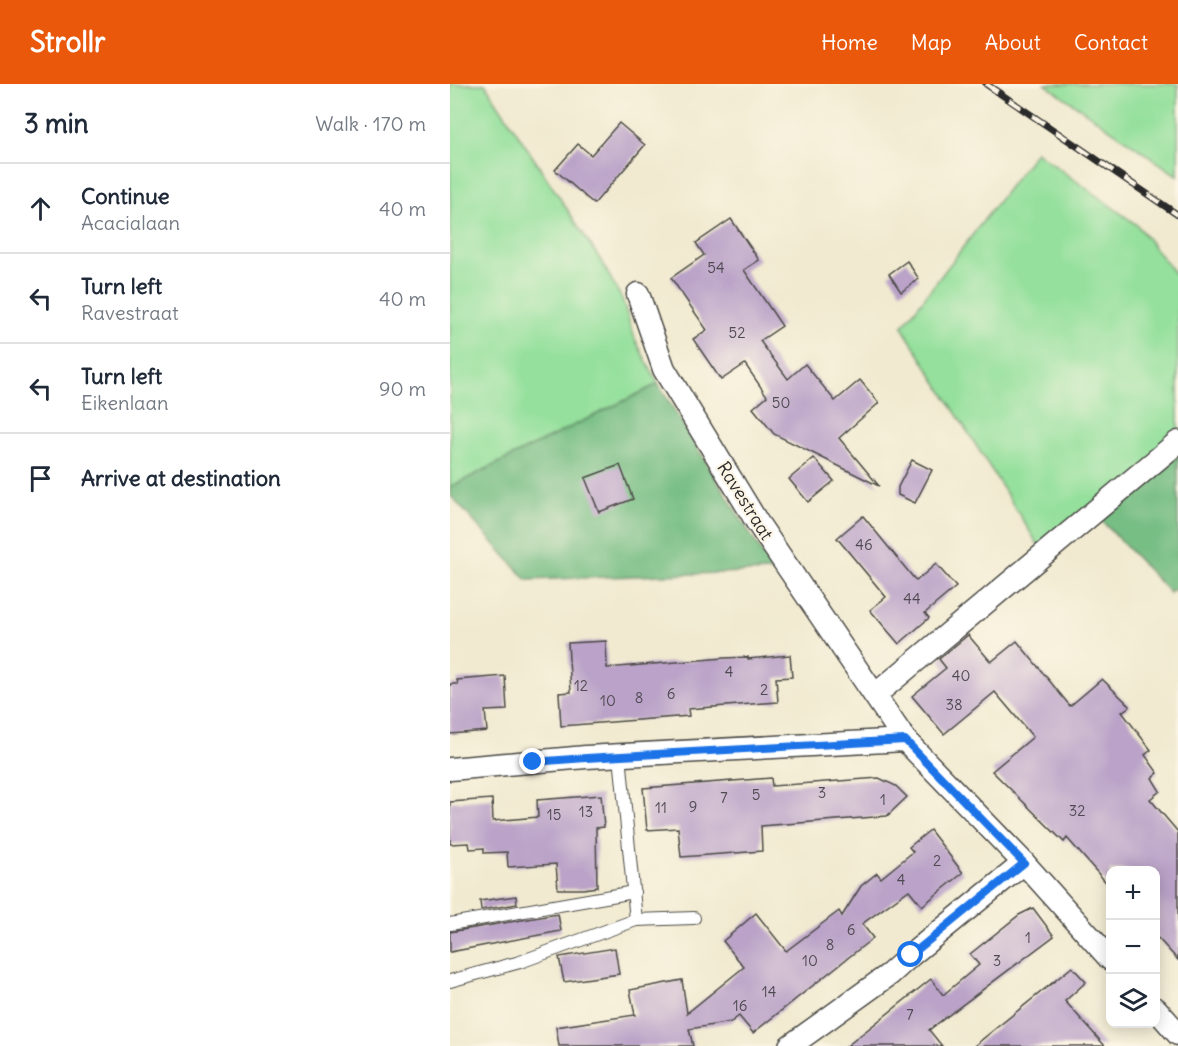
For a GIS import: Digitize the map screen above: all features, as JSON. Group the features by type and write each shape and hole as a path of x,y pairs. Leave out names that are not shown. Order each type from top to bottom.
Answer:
{"street":[{"name":"Ravestraat","path":"638,294 664,369 757,522 905,740 1024,863 1106,955"},
{"path":"874,695 1178,441"},
{"path":"450,769 620,756 905,740"},
{"path":"790,1046 890,974 1024,863"},
{"path":"1160,1014 1178,1034"}],"lane":[{"path":"620,756 636,920"},
{"path":"450,924 634,892"},
{"path":"450,981 520,962 636,920 694,918"}],"green space":[{"path":"450,84 485,84 601,261 622,299 635,339 658,384 450,487"},
{"path":"1045,84 1178,84 1178,176"},
{"path":"1036,152 1137,225 1178,278 1178,456 1039,546 902,327"},
{"path":"658,384 773,571 527,580 450,495 450,487"},
{"path":"1178,456 1178,587 1170,593 1101,520"}],"building":[{"path":"619,123 645,145 594,204 555,170 578,144 591,155"},
{"path":"731,219 759,260 744,270 782,326 760,341 788,379 805,364 835,401 860,380 879,403 839,438 879,486 774,434 753,408 767,396 745,364 721,380 693,339 707,330 671,278 704,255 696,243"},
{"path":"907,261 919,279 901,292 889,274"},
{"path":"814,458 834,481 808,502 789,479"},
{"path":"912,460 932,470 915,503 898,495 898,487"},
{"path":"620,465 633,499 599,512 585,478"},
{"path":"863,516 916,581 936,564 956,587 925,613 929,618 899,644 870,610 886,597 837,538"},
{"path":"968,635 991,662 1017,641 1070,706 1102,679 1130,706 1122,712 1151,750 1145,755 1158,773 1152,778 1160,791 1150,799 1178,832 1178,960 1160,940 1160,866 1106,866 1106,882 1067,838 1064,842 992,771 1033,737 995,692 944,734 912,696 946,668 939,659"},
{"path":"606,641 607,668 790,655 792,677 776,678 778,702 688,709 689,716 561,726 559,693 571,692 568,643"},
{"path":"505,676 507,710 485,711 487,731 450,734 450,684 458,684 457,680"},
{"path":"771,778 772,786 879,778 896,786 907,797 887,816 761,826 762,851 681,857 678,828 647,830 643,788"},
{"path":"601,795 604,827 596,828 597,887 558,889 556,864 508,867 507,852 484,853 484,848 470,849 469,843 450,844 450,802 492,799 493,821 538,817 537,800"},
{"path":"930,830 963,873 922,906 909,890 862,924 873,938 753,1033 739,1016 731,1022 689,1029 693,1046 559,1046 556,1027 635,1015 630,990 682,980 687,1013 744,967 723,941 756,913 786,951 839,911 842,916 861,886 877,873 881,878 913,852 909,847"},
{"path":"516,896 517,904 481,910 480,901"},
{"path":"1033,908 1054,936 929,1030 942,1046 847,1046 931,979 943,995 979,965 970,954 1019,915"},
{"path":"558,914 561,931 450,952 450,932"},
{"path":"615,948 619,974 564,982 559,957"},
{"path":"1072,967 1086,982 1065,1001 1105,1046 974,1046"}],"railway":[{"path":"986,84 1178,215"}],"route":[{"path":"533,762 905,740 1024,863 911,955"}]}
